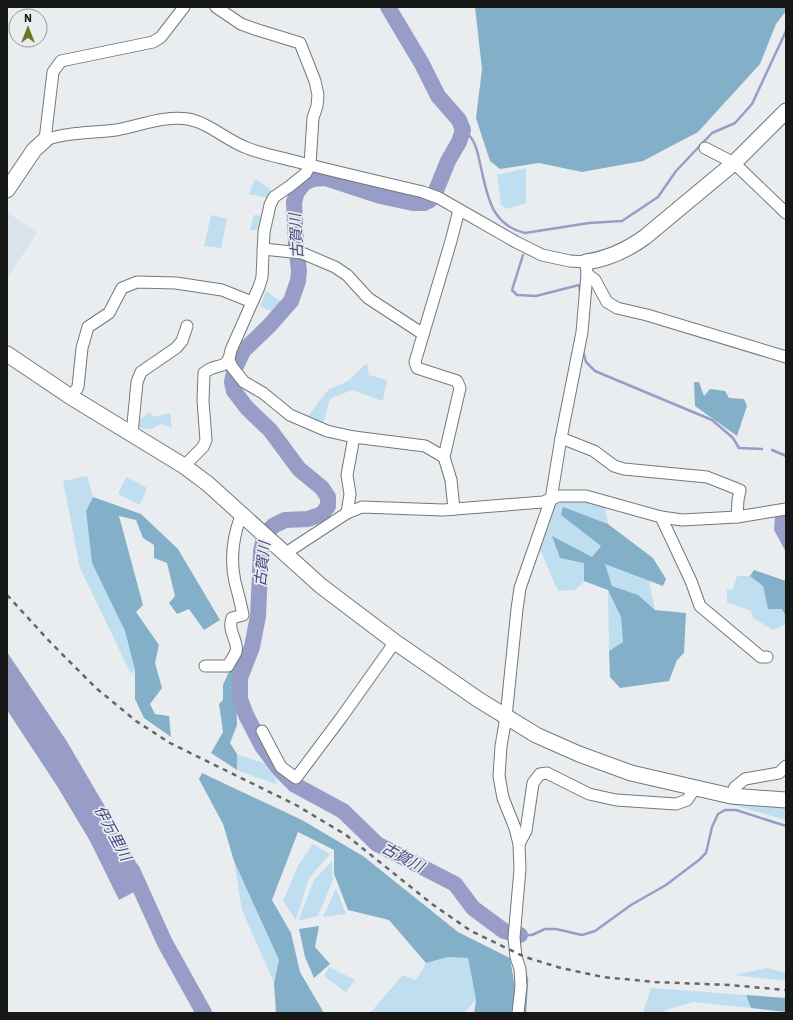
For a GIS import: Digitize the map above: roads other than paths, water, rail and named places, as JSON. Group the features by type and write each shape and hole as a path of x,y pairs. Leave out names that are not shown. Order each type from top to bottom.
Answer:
{"street":[{"path":"45,140 53,72 61,61 153,42 161,37 184,7"},
{"path":"216,7 241,24 300,43 315,81 318,95 317,106 313,118 310,165 306,173 274,197 270,205 264,232 262,277 231,350 233,366 244,382 264,393 290,415 327,431 354,437 425,446 444,457"},
{"path":"586,268 599,260 630,248 734,163 786,111"},
{"path":"7,190 34,150 45,140 58,136 116,130 167,119 187,119 197,121 227,139 248,148 310,165 423,192 439,198 516,242 542,255 570,261 586,268 595,280 607,302 617,308 647,315 786,357"},
{"path":"705,148 734,163 786,212"},
{"path":"454,509 451,480 444,457 460,388 457,381 417,368 415,362 459,210"},
{"path":"263,249 297,252 334,267 347,275 368,298 423,334"},
{"path":"518,1013 521,986 520,969 516,958 514,935 520,869 519,844 516,828 503,798 499,776 501,746 506,717 520,588 551,499 561,438 582,332 586,268"},
{"path":"71,397 78,387 82,348 88,327 109,313 122,288 137,282 176,284 222,290 252,302"},
{"path":"132,434 137,382 141,372 176,348 182,341 188,326"},
{"path":"7,354 71,397 184,466 208,484 321,586 395,642 479,700 536,735 579,754 631,773 732,796 786,800"},
{"path":"184,466 203,447 206,440 203,400 204,374 208,370 224,365 233,366"},
{"path":"348,513 350,494 347,475 354,437"},
{"path":"561,438 594,451 614,466 624,469 707,477 740,490 738,500 738,517"},
{"path":"282,551 292,549 348,513 362,507 443,510 543,502 559,496 586,496 661,516 682,520 738,517 786,509"},
{"path":"205,666 228,666 236,651 235,641 229,625 232,618 243,615 235,580 233,558 236,527 242,514"},
{"path":"661,516 691,581 700,606 761,657 767,657"},
{"path":"262,731 281,767 296,778 395,642"},
{"path":"732,796 735,787 745,779 779,773 786,766"},
{"path":"519,844 526,831 533,783 540,774 547,773 589,794 616,800 676,804 687,800 695,788"}],"water":[{"path":"786,514 786,552 774,530 775,516"},
{"path":"7,652 66,740 127,844 147,885 119,900 90,841 57,786 7,710"}],"waterway":[{"name":"古賀川","path":"388,7 422,64 438,96 459,120 463,130 459,142 448,161 435,193 430,200 424,203 413,203 380,196 325,178 313,179 304,183 297,192 294,202 299,271 298,281 291,301 269,326 243,351 235,368 232,382 234,391 247,408 270,430 299,469 322,488 328,497 328,506 322,514 308,519 285,520 273,526 265,535 261,551 258,616 252,647 240,678 240,699 246,715 262,746 280,770 295,785 343,811 377,844 455,884 473,908 504,931 520,935"},
{"path":"463,130 472,139 476,147 484,183 491,205 503,222 513,229 525,233 589,223 622,221 658,197 676,171 712,133 735,123 752,104 786,31"},
{"path":"523,255 512,290 517,295 536,296 579,285 580,291"},
{"path":"583,351 586,362 595,371 712,420 733,438 739,448 762,449"},
{"path":"772,450 786,456"},
{"name":"古賀川","path":"520,947 520,935 532,935 545,929 556,929 582,935 595,931 631,905 666,885 706,853 712,827 718,814 725,810 736,810 786,826"},
{"name":"伊万里川","path":"132,870 165,943 204,1013"},
{"path":"525,973 527,979 525,1013"}],"railway":[{"path":"7,595 51,643 96,688 136,721 170,743 296,805 346,835 432,904 471,931 525,957 561,968 603,977 655,982 729,985 786,990"}]}
